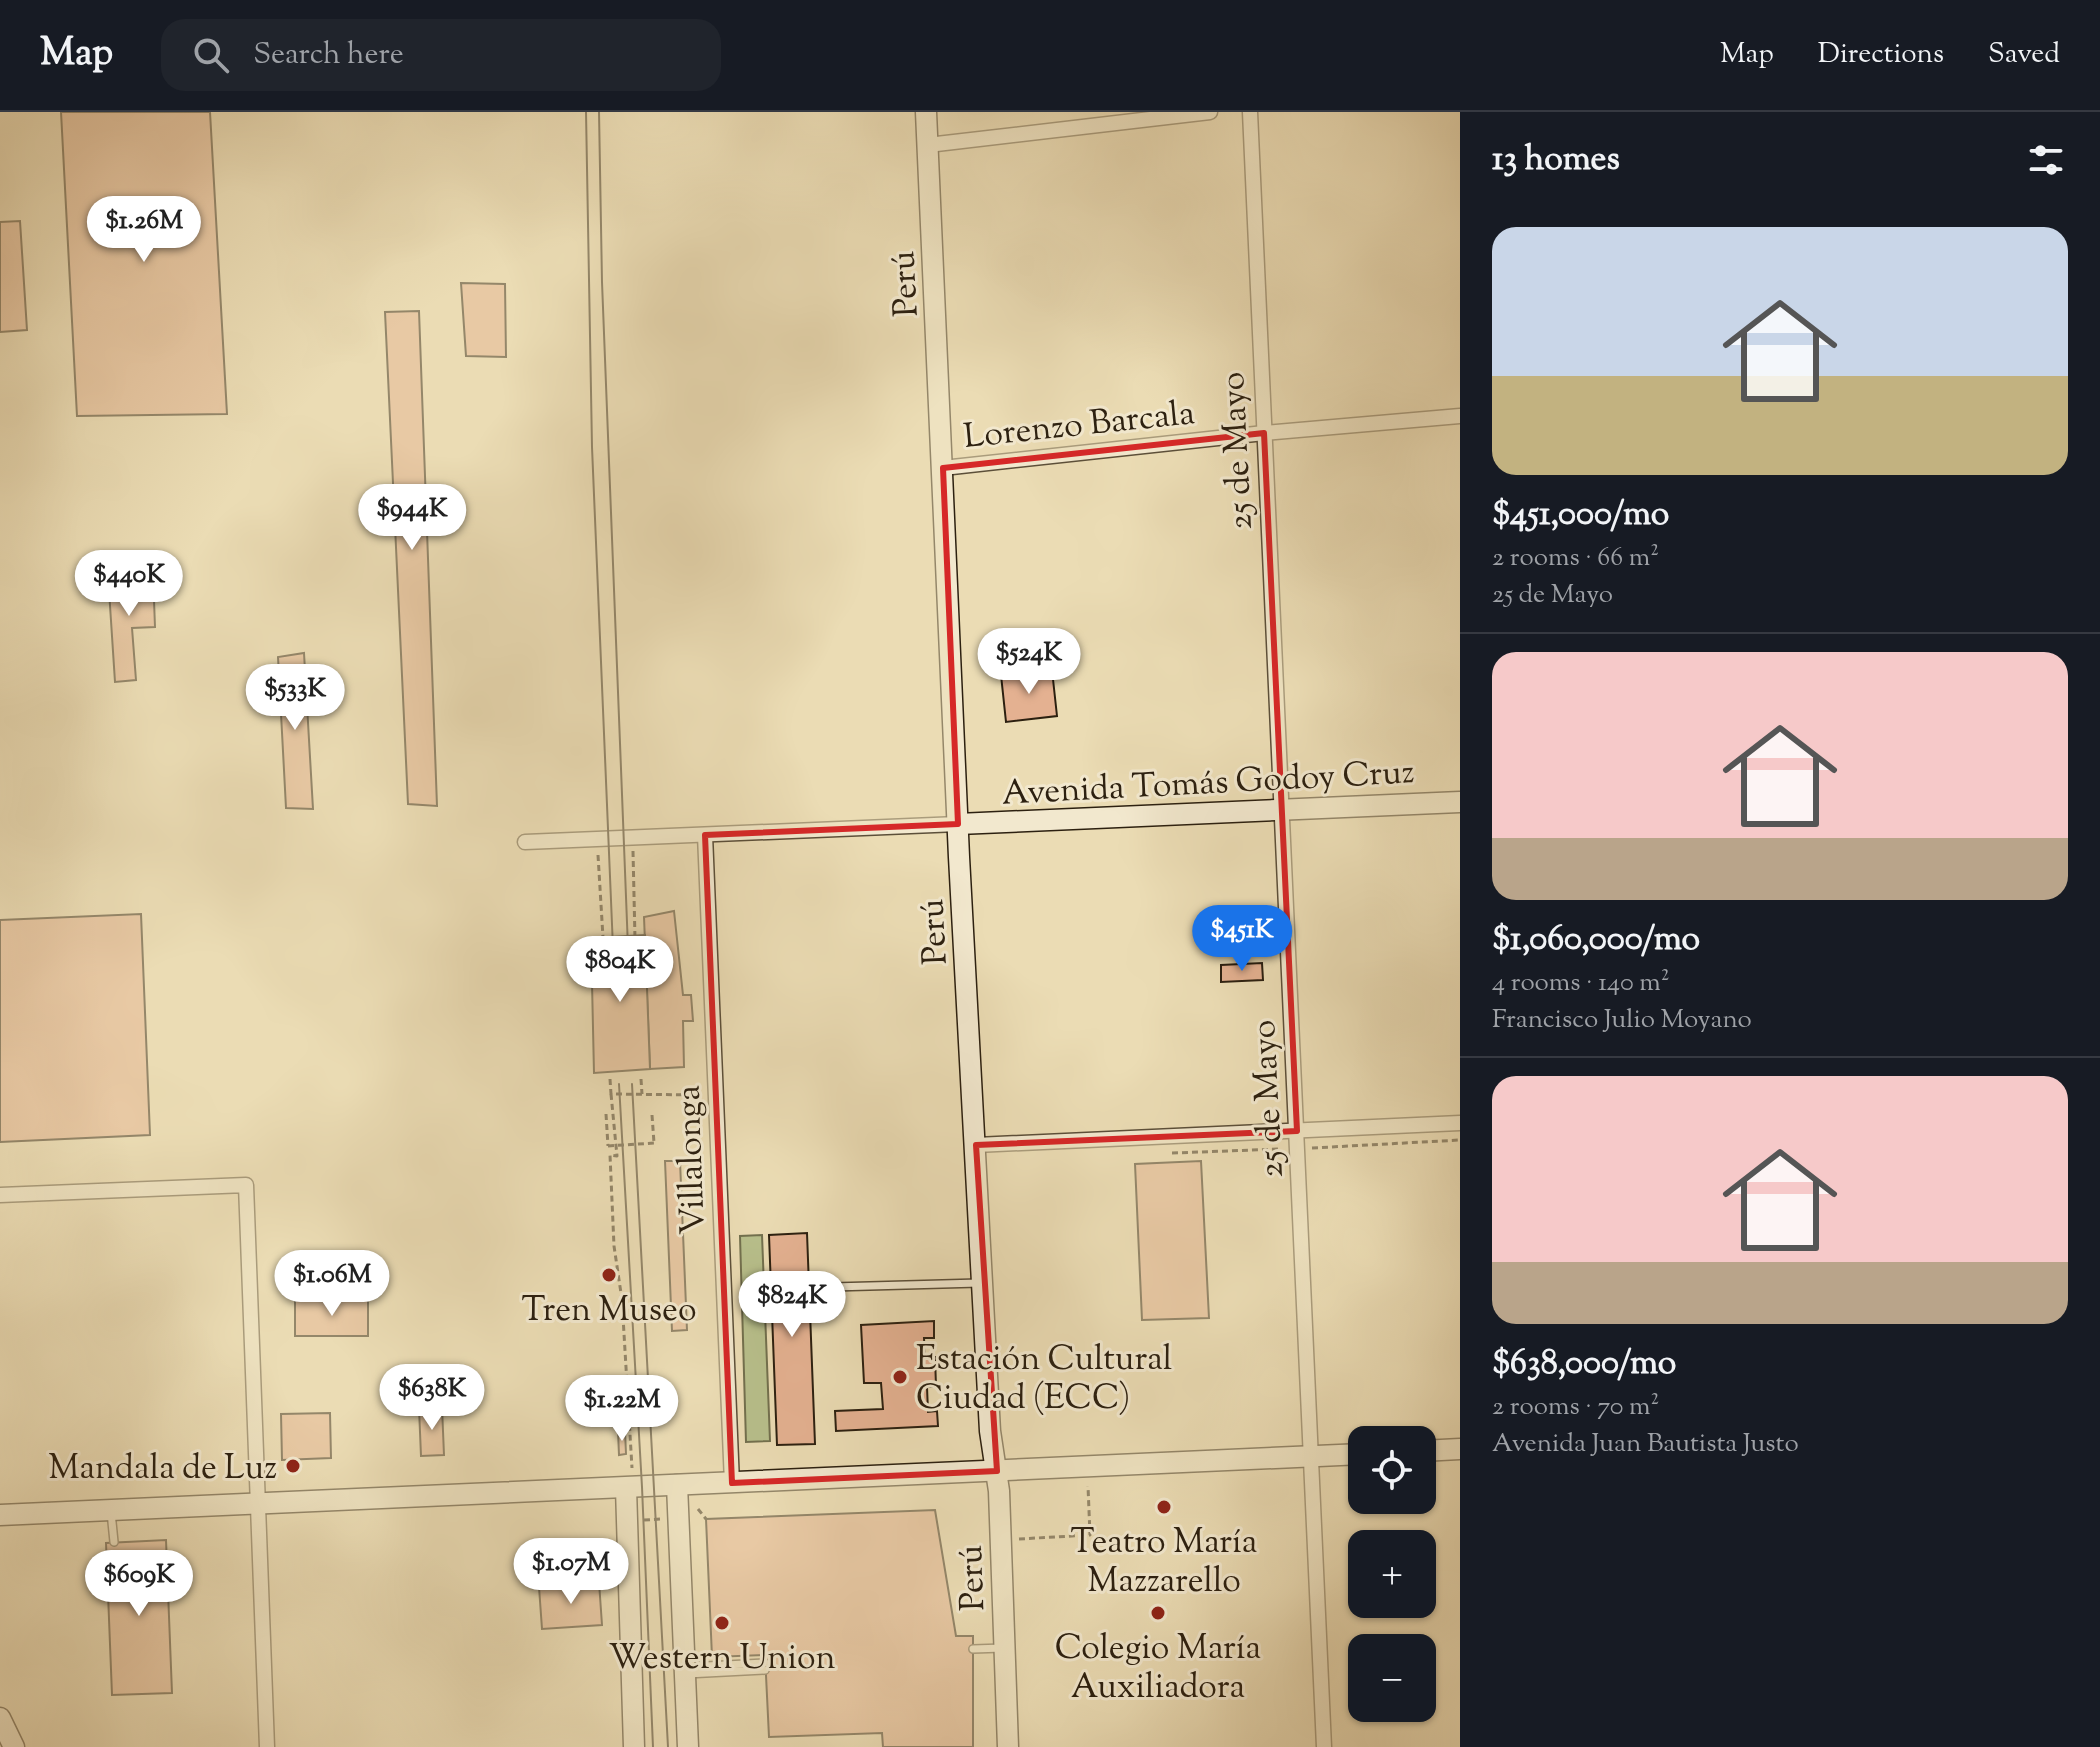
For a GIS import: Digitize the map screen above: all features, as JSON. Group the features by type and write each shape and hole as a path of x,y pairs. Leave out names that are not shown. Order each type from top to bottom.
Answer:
{"main road":[{"name":"Perú","path":"926,112 958,824 990,1431 997,1471 1001,1541 1008,1747"},
{"name":"Avenida Tomás Godoy Cruz","path":"958,824 1460,802"},
{"path":"1436,1450 1460,1449"},
{"path":"0,1515 1348,1455"},
{"path":"677,1485 688,1747"},
{"path":"634,1747 636,1487"},
{"path":"0,1718 14,1747"}],"street":[{"path":"928,145 1210,112"},
{"name":"25 de Mayo","path":"1250,112 1324,1747"},
{"name":"Lorenzo Barcala","path":"943,468 1264,433 1460,416"},
{"path":"525,842 958,824"},
{"name":"Villalonga","path":"705,835 732,1483"},
{"path":"976,1145 1460,1123"},
{"path":"0,1195 246,1185 267,1747"}],"lane":[{"path":"833,1287 983,1283"},
{"path":"111,1510 114,1542"},
{"path":"973,1649 1005,1647"},
{"path":"685,1671 765,1666"}],"path":[{"path":"628,838 636,955"},
{"path":"598,839 604,954"},
{"path":"603,941 635,939"},
{"path":"610,1079 617,1156 610,1155 614,1246 622,1300 636,1487"},
{"path":"641,1079 642,1094"},
{"path":"611,1094 716,1095"},
{"path":"606,1114 608,1146 654,1143 652,1115"},
{"path":"1161,1154 1460,1140"},
{"path":"1001,1541 1090,1535 1087,1466"}],"highlighted area":[{"path":"1264,433 1297,1131 976,1145 997,1471 732,1483 705,835 958,824 943,468"}],"green space":[{"path":"762,1235 770,1441 746,1442 740,1236"}],"building":[{"path":"61,112 210,112 227,414 77,416"},
{"path":"20,221 27,330 0,332 0,222"},
{"path":"461,283 505,284 506,357 466,356"},
{"path":"419,311 437,806 408,804 385,312"},
{"path":"153,573 155,627 132,628 136,680 115,682 108,575"},
{"path":"304,653 313,809 286,808 278,657"},
{"path":"1052,670 1057,716 1006,722 1001,675"},
{"path":"674,911 683,995 691,995 693,1021 683,1021 684,1067 650,1069 644,917"},
{"path":"141,914 150,1135 0,1142 0,920"},
{"path":"645,935 650,1069 594,1073 591,938"},
{"path":"1262,963 1263,980 1221,982 1221,965"},
{"path":"665,1161 680,1161 687,1330 672,1331"},
{"path":"1201,1161 1209,1318 1142,1320 1135,1164"},
{"path":"807,1233 815,1444 777,1445 769,1235"},
{"path":"295,1300 368,1300 368,1336 295,1336"},
{"name":"Estación Cultural Ciudad (ECC)","path":"934,1321 934,1338 924,1338 925,1358 935,1357 936,1386 927,1387 928,1412 937,1411 938,1426 836,1431 835,1411 883,1409 881,1383 864,1383 861,1325"},
{"path":"442,1407 444,1455 421,1456 419,1408"},
{"path":"330,1413 331,1458 282,1460 281,1414"},
{"path":"618,1431 625,1431 626,1454 619,1455"},
{"path":"935,1510 956,1636 973,1636 973,1747 883,1747 882,1733 769,1737 765,1655 712,1657 706,1519"},
{"path":"166,1540 172,1693 112,1695 106,1543"},
{"path":"599,1582 602,1625 542,1629 539,1587"}],"tram line":[{"path":"586,112 592,447 613,948"},
{"path":"599,112 602,282 628,948"},
{"path":"619,1084 653,1747"},
{"path":"632,1084 668,1747"}],"place":[{"name":"Tren Museo","path":"609,1275"},
{"name":"Estación Cultural Ciudad (ECC)","path":"900,1377"},
{"name":"Mandala de Luz","path":"293,1466"},
{"name":"Teatro María Mazzarello","path":"1164,1507"},
{"name":"Colegio María Auxiliadora","path":"1158,1613"},
{"name":"Western Union","path":"722,1623"}]}
